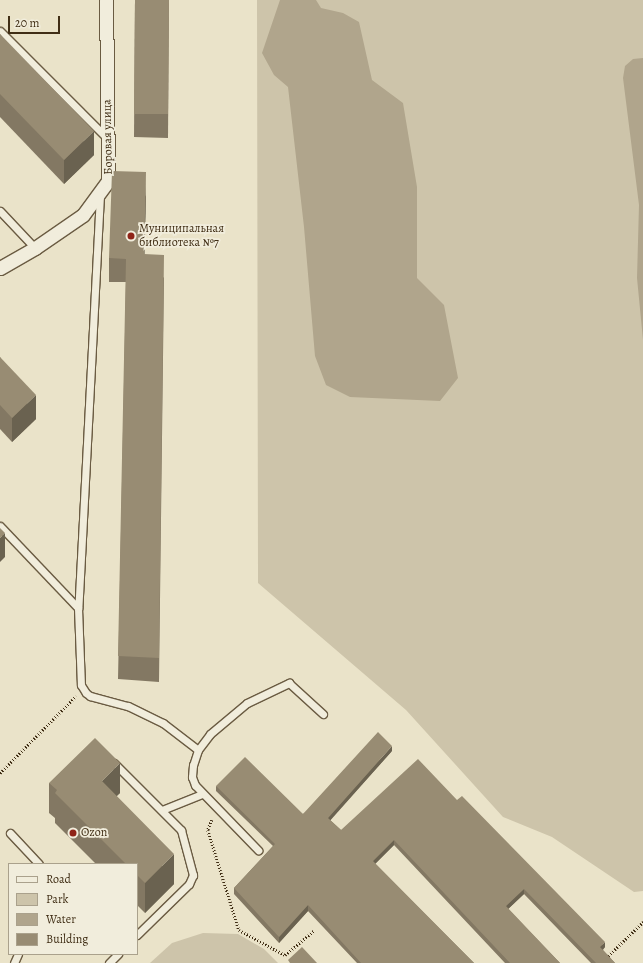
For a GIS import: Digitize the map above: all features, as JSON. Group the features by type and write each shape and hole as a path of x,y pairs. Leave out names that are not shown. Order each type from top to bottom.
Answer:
{"street":[{"name":"Боровая улица","path":"0,268 35,248 83,215 108,181 106,0"}],"lane":[{"path":"0,30 108,139"},
{"path":"100,193 78,608 83,689 90,696 128,706 163,723 198,750"},
{"path":"0,211 35,248"},
{"path":"0,526 78,608"},
{"path":"258,850 202,794 195,785 192,777 193,765 198,750 210,734 247,703 289,683 323,714"},
{"path":"107,755 181,830 193,875 189,884 138,934"},
{"path":"162,810 202,794"},
{"path":"10,833 38,863"},
{"path":"109,963 117,955"}],"path":[{"path":"0,773 83,689"},
{"path":"217,808 208,830 239,930 285,955 314,931"},
{"path":"605,959 643,922"}],"green space":[{"path":"257,0 643,0 643,891 634,892 552,837 503,817 406,710 258,583"},
{"path":"203,933 238,934 264,949 278,963 150,963 172,943"}],"water":[{"path":"280,0 316,0 321,8 343,13 359,22 372,80 403,103 417,187 417,278 444,305 458,378 440,401 350,397 326,385 315,356 304,227 288,87 274,75 262,53"},
{"path":"643,58 643,340 637,278 639,205 623,78 625,66 633,59"}],"building":[{"path":"135,0 169,0 168,114 134,114"},
{"path":"0,34 94,131 64,160 0,94"},
{"path":"112,171 146,172 144,254 164,255 159,658 118,656 126,259 109,258"},
{"path":"0,357 36,395 12,418 0,405"},
{"path":"0,528 5,533 0,538"},
{"path":"378,732 392,746 328,818 341,830 418,759 457,800 462,796 605,942 600,947 615,963 596,963 524,889 506,906 560,963 510,963 394,840 373,861 474,963 361,963 308,905 279,937 234,888 275,844 216,786 245,757 303,814"},
{"path":"95,738 120,763 102,781 174,854 145,883 138,876 138,863 125,863 55,793 57,790 49,783"},
{"path":"302,947 317,963 290,963 288,960"}],"place":[{"name":"Муниципальная библиотека №7","path":"131,236"},
{"name":"Ozon","path":"73,833"}]}
